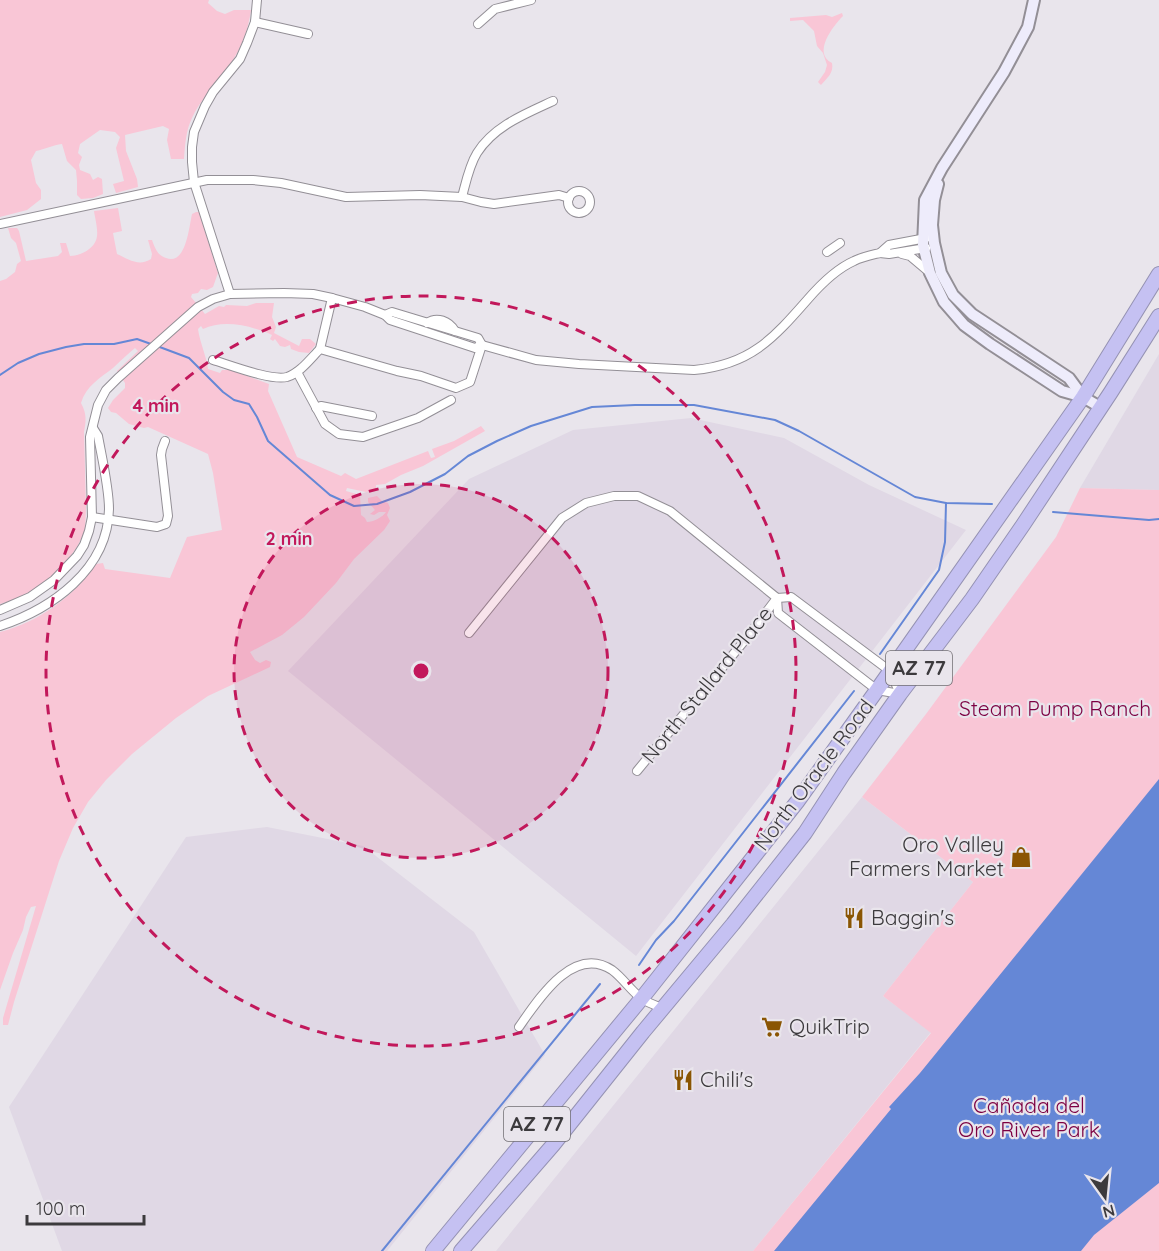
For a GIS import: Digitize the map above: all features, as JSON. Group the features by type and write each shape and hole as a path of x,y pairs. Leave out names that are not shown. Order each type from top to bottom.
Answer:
{"highway":[{"name":"North Oracle Road","path":"433,1251 642,998 797,802 1083,397 1159,273"},
{"name":"North Oracle Road","path":"461,1251 553,1145 805,833 900,694 972,600 1159,316"}],"street":[{"path":"230,294 195,182 192,147 194,132 200,116 213,92 240,59 255,22 257,0"},
{"path":"478,24 495,9 531,0"},
{"path":"930,273 929,243 933,225 934,200 942,168 1004,72 1028,27 1034,0"},
{"path":"255,22 308,34"},
{"path":"462,197 469,171 487,140 505,125 553,101"},
{"path":"0,224 207,180 253,180 281,183 346,197 420,195 462,197 494,204 559,195 569,198"},
{"path":"828,252 840,243"},
{"path":"0,610 30,597 54,580 66,569 84,545 92,517 90,437 98,405 106,390 198,307 213,299 230,294 313,294 365,307 385,315 390,320 475,348 482,345 536,360 710,369 745,357 764,345 781,330 820,286 854,260 880,253 898,252 929,243"},
{"path":"880,253 890,245 929,243"},
{"path":"929,243 953,295 972,314 994,330 1069,378 1083,397"},
{"path":"898,252 910,256 930,273 945,302 964,324 990,344 1062,391 1083,397 1100,407"},
{"path":"213,360 268,376 287,377 297,372 320,349 332,298"},
{"path":"320,349 421,376 456,388 470,382 482,345 478,338 392,312 385,315"},
{"path":"297,372 325,424 339,434 363,437 418,418 451,399"},
{"path":"316,408 321,406 372,416"},
{"path":"0,626 20,620 60,596 84,573 98,553 104,538 109,510 99,436 93,428"},
{"path":"92,517 157,527 166,524 168,516 162,455 165,441"},
{"path":"469,633 562,518 586,503 614,496 638,496 670,511 777,598 791,597 890,671 900,694"},
{"path":"777,598 778,613 877,690 900,694"},
{"name":"North Stallard Place","path":"637,771 777,598"},
{"path":"519,1027 538,1001 566,971 582,964 597,963 612,970 642,998 664,1009"},
{"path":"642,998 654,1020"}],"shaded area":[{"path":"1159,354 1159,490 1080,488"},
{"path":"691,418 784,438 869,485 966,530 636,956 288,671 469,479 573,430"},
{"path":"862,797 973,882 883,996 931,1032 753,1251 496,1251"},
{"path":"267,827 363,846 474,932 545,1055 387,1251 62,1251 9,1107 186,837"}],"green space":[{"path":"0,0 209,0 208,3 217,11 225,14 234,10 251,10 246,34 236,55 192,118 185,143 184,159 171,159 167,140 169,129 163,126 125,135 126,151 138,187 116,193 113,184 124,181 116,148 120,137 115,132 100,130 80,144 78,153 82,157 80,170 90,174 93,180 98,177 102,179 103,194 81,199 77,195 76,170 67,161 62,144 36,151 31,160 36,183 41,190 41,199 27,210 0,217"},
{"path":"842,13 843,16 834,26 824,46 826,59 832,63 832,70 821,85 818,82 827,65 823,53 817,46 814,31 803,20 790,21 790,18 826,15 832,17"},
{"path":"118,208 122,231 113,233 117,254 138,262 151,259 148,240 152,240 163,257 173,259 178,256 188,236 192,214 199,212 218,273 213,287 207,290 201,289 191,297 205,314 219,306 274,303 272,317 276,327 274,333 299,346 302,339 310,339 316,344 309,353 299,352 291,349 290,345 280,346 275,339 273,341 270,339 272,335 256,329 220,324 203,329 201,326 198,329 208,369 220,373 222,370 231,370 269,384 268,391 297,457 341,476 345,473 356,479 428,451 431,458 435,457 432,449 454,441 481,426 485,431 423,466 385,484 376,485 376,489 366,492 347,488 346,491 360,495 361,515 367,522 378,519 386,512 370,514 375,510 368,502 368,498 377,496 388,503 390,508 387,515 390,521 384,530 354,559 336,583 304,617 282,635 250,652 260,663 266,660 271,662 270,667 208,696 176,718 132,754 88,802 73,828 59,861 8,1025 3,1025 3,1018 36,906 31,907 26,917 0,990 0,632 28,622 54,607 77,587 96,564 103,563 105,569 170,578 187,537 222,530 208,454 148,427 129,424 108,408 125,388 125,383 117,371 138,351 135,348 94,383 86,392 81,403 86,418 84,432 86,508 85,531 77,547 64,565 47,580 22,597 0,604 0,281 15,272 17,264 21,261 16,243 11,238 8,228 17,228 19,231 26,261 58,256 62,252 60,243 66,243 70,256 74,256 83,253 96,240 94,211"},
{"name":"Steam Pump Ranch","path":"1080,488 1159,490 1159,1251 753,1251 931,1033 883,996 973,882 862,797 1056,537"}],"water":[{"name":"Cañada del Oro River Park","path":"1159,779 1159,1183 1094,1235 1081,1251 774,1251 891,1109 889,1107 920,1073"}],"waterway":[{"path":"0,375 18,363 39,354 66,347 84,344 114,344 137,339 151,344"},
{"path":"157,346 189,358 223,392 234,400 249,404 268,441 330,495 354,506 377,504 410,492 445,474 468,456 531,426 592,407 635,405 694,405 775,420 799,431 915,497 946,503 992,504"},
{"path":"880,654 939,570 945,542 946,503"},
{"path":"1053,512 1159,519"},
{"path":"639,965 656,940 674,921 854,691"},
{"path":"382,1251 600,984"}],"place":[{"name":"Oro Valley Farmers Market","path":"1021,857"},
{"name":"Baggin's","path":"854,918"},
{"name":"QuikTrip","path":"772,1027"},
{"name":"Chili's","path":"683,1080"}]}
